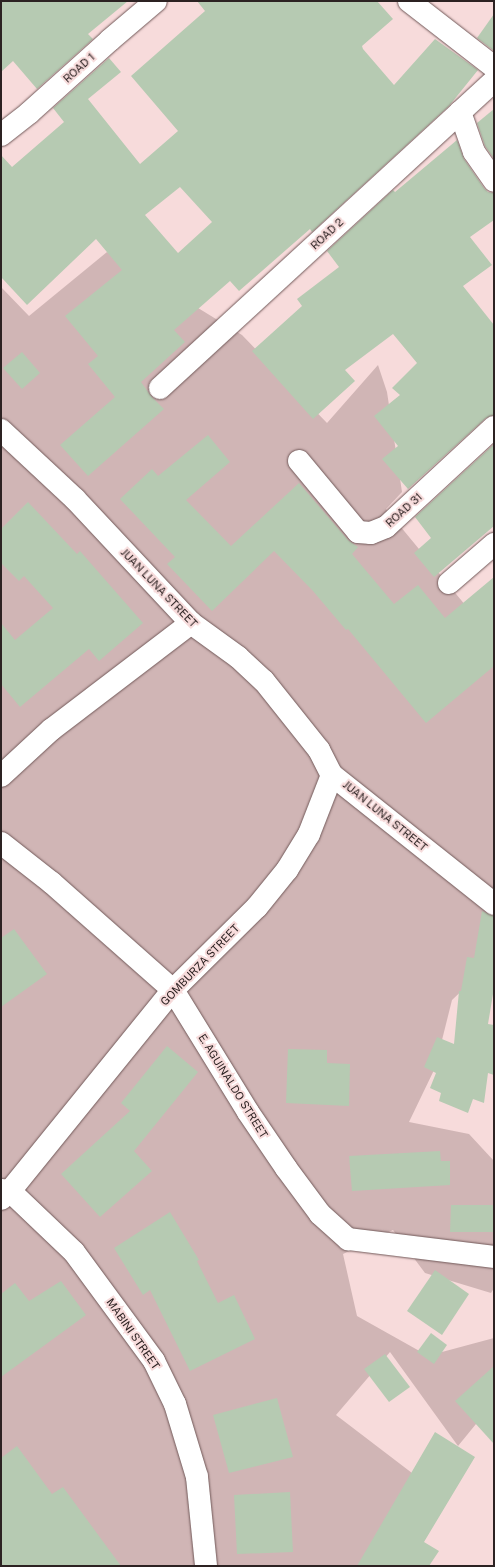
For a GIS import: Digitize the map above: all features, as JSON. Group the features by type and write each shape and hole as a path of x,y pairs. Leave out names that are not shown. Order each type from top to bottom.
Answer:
{"street":[{"name":"ROAD 1","path":"1,135 29,113 156,1"},
{"path":"408,1 494,67"},
{"name":"ROAD 2","path":"160,388 494,81"},
{"path":"460,112 474,152 494,181"},
{"name":"ROAD 31","path":"299,461 358,532 371,533 386,527 494,427"},
{"name":"JUAN LUNA STREET","path":"1,430 75,500 191,623 238,657 264,681 319,750 332,775 494,904"},
{"path":"449,583 494,544"},
{"path":"1,776 52,730 191,623"},
{"name":"GOMBURZA STREET","path":"4,1193 173,990 257,907 287,870 309,834 332,775"},
{"name":"E. AGUINALDO STREET","path":"1,843 52,883 173,990 248,1112 286,1168 320,1214 348,1239 494,1257"},
{"name":"MABINI STREET","path":"4,1193 74,1252 154,1361 175,1404 197,1477 206,1566"}],"shaded area":[{"path":"107,252 242,335 327,423 378,365 387,392 402,492 386,509 494,640 494,960 452,1000 435,1068 409,1122 469,1134 494,1161 494,1288 491,1293 425,1273 393,1230 343,1254 357,1316 423,1353 442,1352 494,1338 494,1402 458,1446 390,1352 336,1415 429,1486 380,1566 1,1566 1,287 29,316"}],"building":[{"path":"1,1 128,1 88,34 93,39 37,89 13,61 1,72"},
{"path":"197,1 377,1 393,19 362,46 394,85 435,39 478,70 449,106 312,232 310,229 239,291 230,281 174,330 185,342 141,382 151,396 164,409 88,476 60,445 115,397 88,364 98,356 65,316 122,270 96,239 27,305 1,277 1,155 12,167 64,122 53,108 109,58 121,72 88,99 140,164 178,131 131,76 205,11","holes":["180,187 212,222 178,253 145,215"]},
{"path":"494,14 494,51 477,38"},
{"path":"494,109 494,159 485,146 477,123"},
{"path":"457,140 464,159 484,188 488,192 494,193 494,220 470,237 492,265 463,286 494,325 494,415 486,418 408,489 382,459 398,446 374,416 400,395 392,388 417,363 393,334 345,370 355,381 313,419 252,351 302,306 297,299 339,267 327,251 393,190 395,192"},
{"path":"22,352 40,373 22,389 3,368"},
{"path":"208,435 230,462 186,500 231,546 299,483 348,540 358,547 352,554 394,604 418,585 445,618 494,577 494,666 426,723 348,629 346,630 313,591 274,551 212,611 167,564 175,557 120,499 152,469 158,476"},
{"path":"494,444 494,526 434,577 414,553 431,538 415,517"},
{"path":"28,502 77,554 80,551 143,623 99,661 89,649 20,707 1,684 1,623 15,640 53,608 24,576 19,581 1,563 1,529"},
{"path":"482,911 494,916 494,988 488,1024 494,1025 494,1075 488,1073 484,1103 473,1099 468,1113 439,1101 441,1093 430,1088 436,1073 424,1067 437,1037 454,1044 459,991 461,991 467,957 474,958"},
{"path":"14,929 47,974 1,1007 1,938"},
{"path":"167,1046 198,1072 134,1151 152,1171 100,1217 61,1174 130,1111 121,1103"},
{"path":"288,1049 327,1050 327,1063 350,1064 349,1106 286,1103"},
{"path":"440,1151 441,1161 450,1161 450,1185 352,1191 349,1156"},
{"path":"451,1205 494,1205 494,1232 450,1232"},
{"path":"170,1212 199,1260 197,1261 218,1303 234,1295 255,1339 190,1371 150,1290 143,1295 114,1248"},
{"path":"435,1270 469,1294 442,1335 407,1311"},
{"path":"61,1281 86,1315 1,1377 1,1294 15,1283 29,1301"},
{"path":"431,1333 447,1345 434,1364 417,1352"},
{"path":"385,1354 410,1387 389,1402 364,1369"},
{"path":"494,1366 494,1444 455,1401"},
{"path":"277,1398 293,1457 229,1473 213,1415"},
{"path":"435,1432 475,1457 424,1542 439,1551 429,1566 357,1566"},
{"path":"17,1446 52,1494 63,1487 121,1566 1,1566 1,1458"},
{"path":"290,1492 293,1552 237,1554 234,1495"}]}
